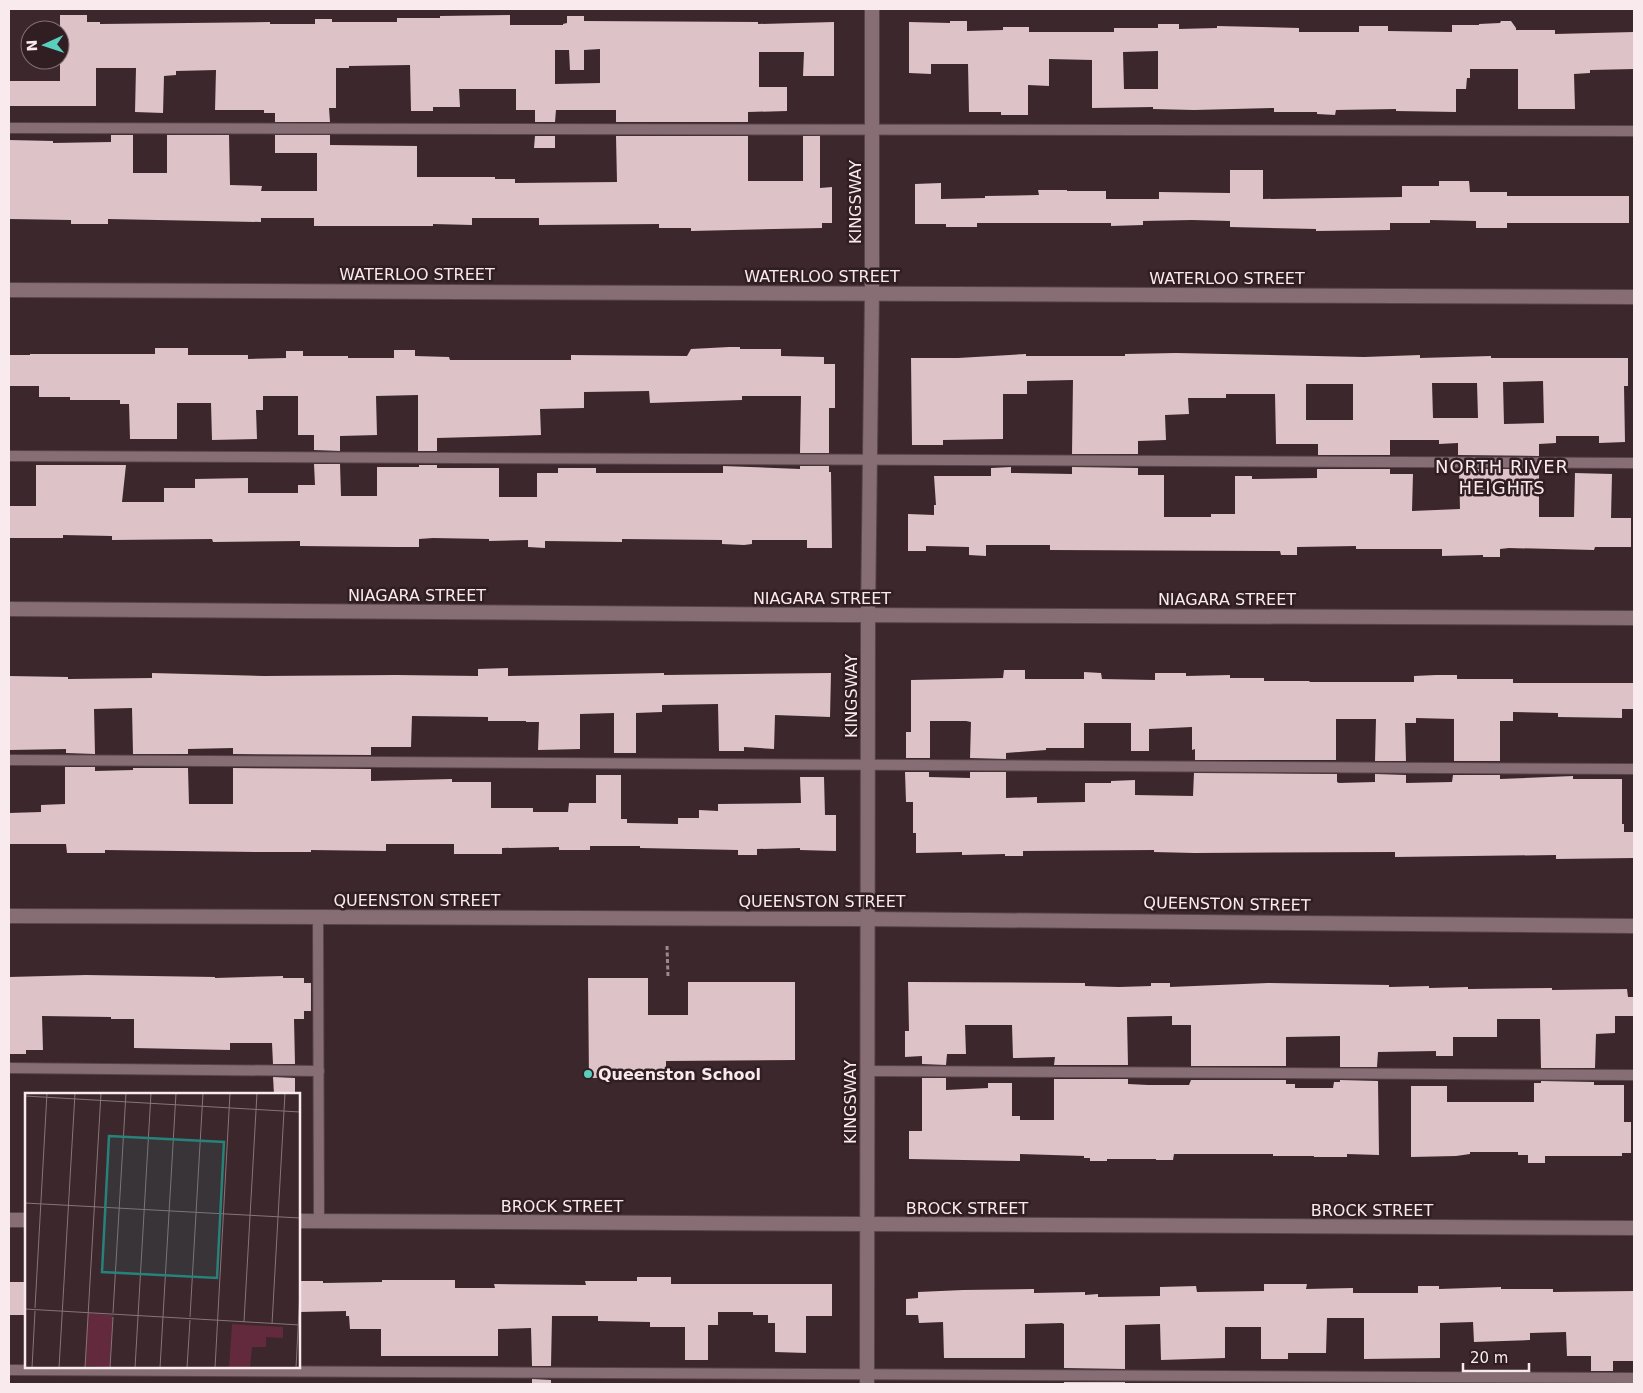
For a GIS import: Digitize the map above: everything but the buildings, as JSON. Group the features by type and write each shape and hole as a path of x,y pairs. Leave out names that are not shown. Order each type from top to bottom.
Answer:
{"street":[{"name":"KINGSWAY","path":"867,1379 868,616 872,293 872,9"},
{"name":"WATERLOO STREET","path":"9,290 1634,297"},
{"name":"NIAGARA STREET","path":"9,610 868,616 1634,618"},
{"name":"QUEENSTON STREET","path":"9,916 868,919 1634,926"},
{"path":"9,1220 25,1220"},
{"name":"BROCK STREET","path":"300,1221 1634,1228"}],"lane":[{"path":"9,128 1634,131"},
{"path":"9,456 1634,463"},
{"path":"9,760 1634,769"},
{"path":"318,917 319,1222"},
{"path":"9,1068 319,1070"},
{"path":"868,1071 1634,1074"},
{"path":"9,1370 867,1379 1634,1378"}],"path":[{"path":"667,946 668,977"}],"place":[{"name":"Queenston School","path":"588,1074"}],"district":[{"name":"NORTH RIVER HEIGHTS","path":"1502,476"}]}
